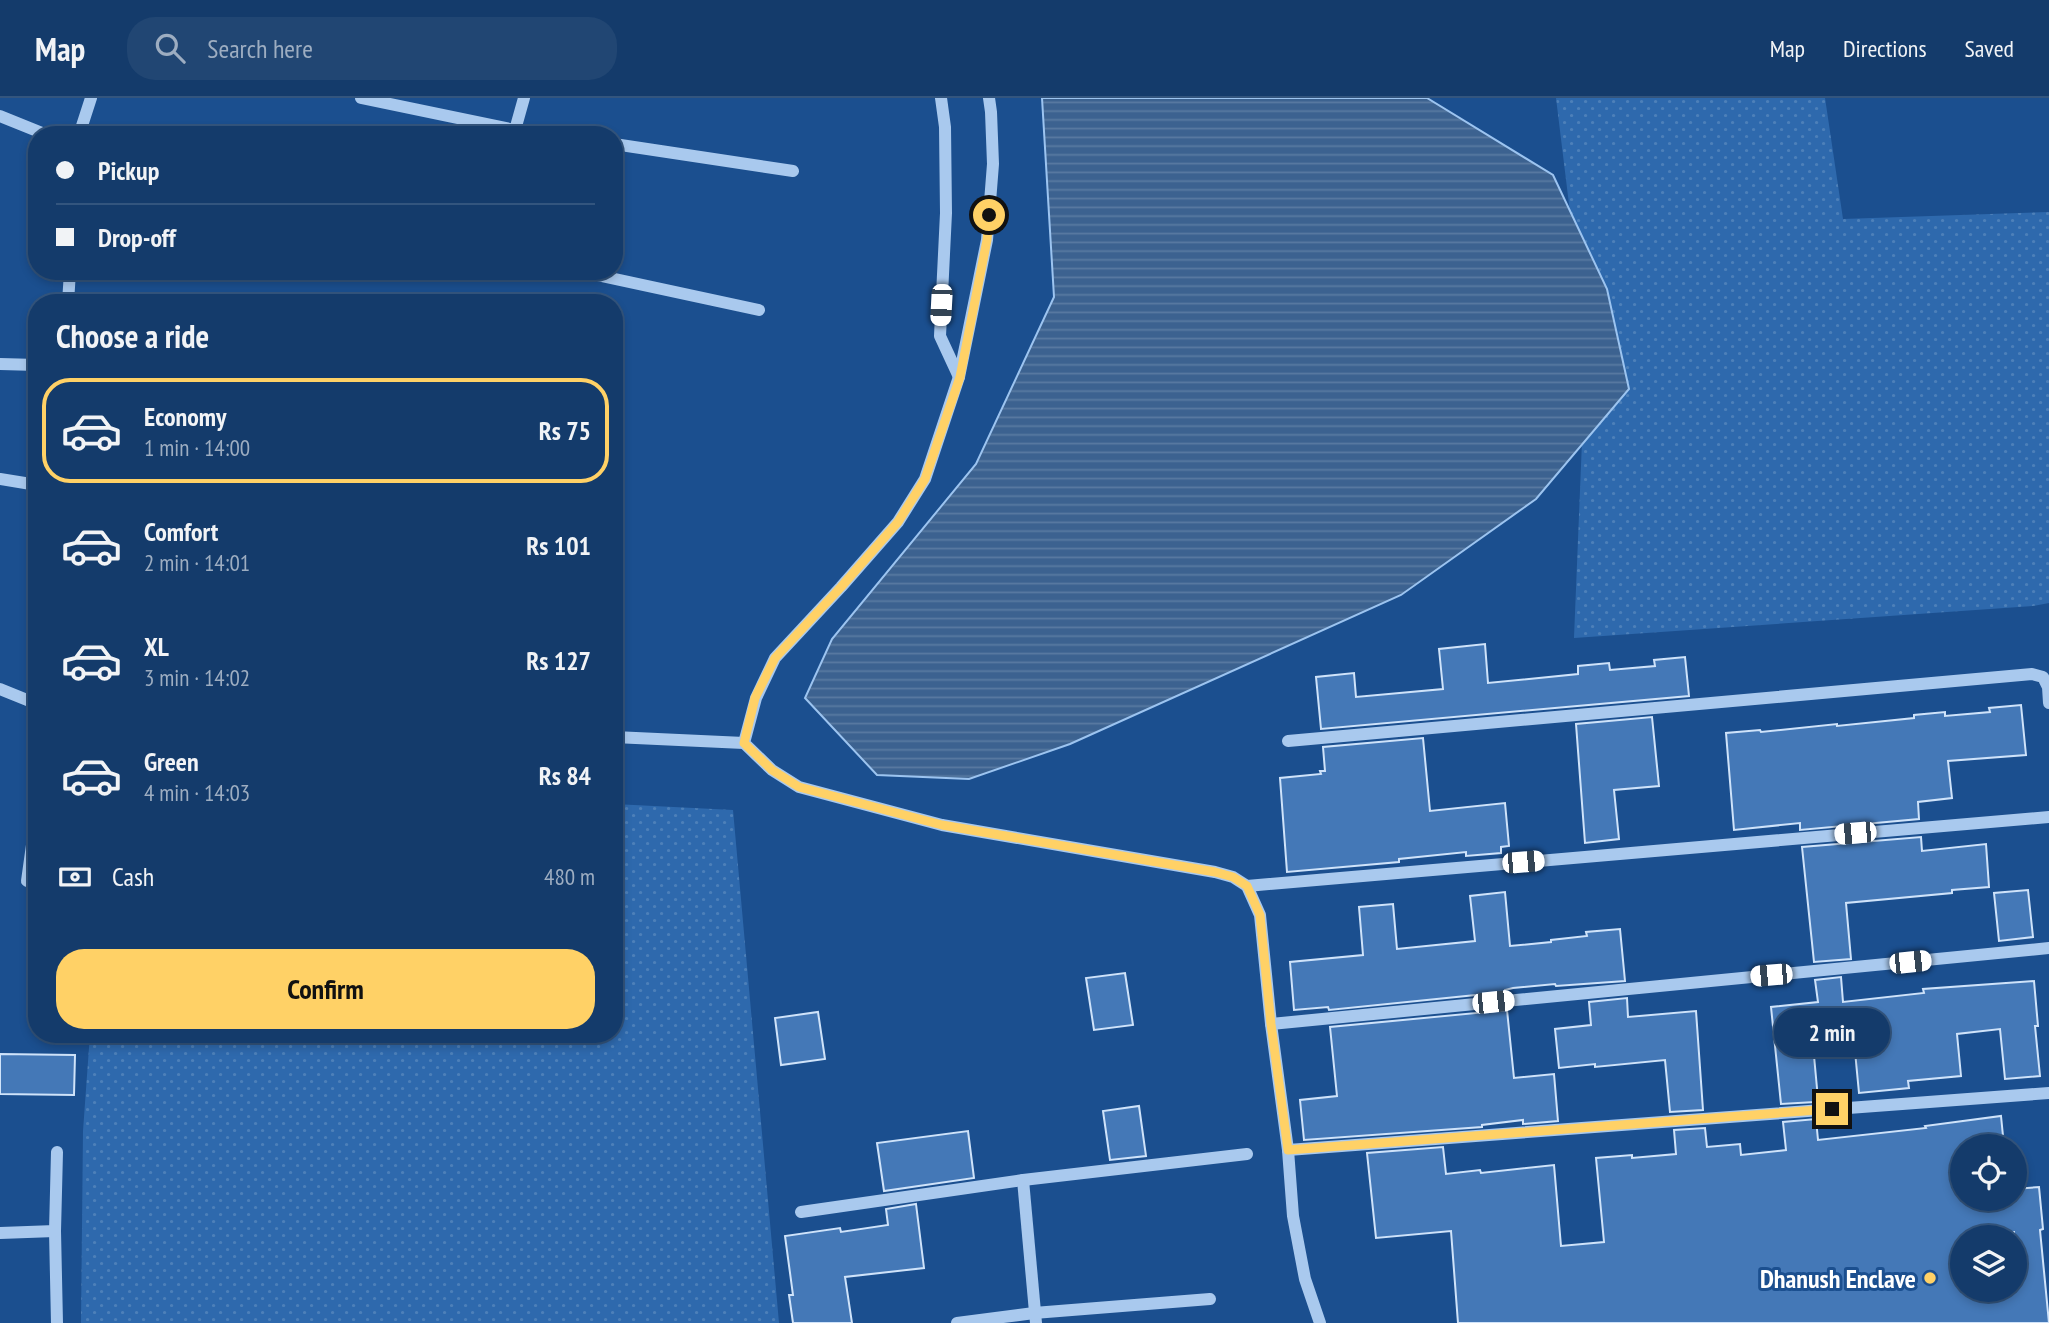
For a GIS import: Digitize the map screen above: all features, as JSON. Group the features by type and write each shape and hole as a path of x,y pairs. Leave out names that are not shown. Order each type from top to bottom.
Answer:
{"street":[{"path":"82,126 90,98"},
{"path":"361,98 496,126"},
{"path":"516,126 524,98"},
{"path":"941,98 945,127 946,214 940,335 960,377"},
{"path":"744,743 755,698 775,658 898,522 925,479 960,377 987,240 993,164 989,98"},
{"path":"0,116 28,127"},
{"path":"623,145 793,171"},
{"path":"620,280 759,310"},
{"path":"0,364 28,365"},
{"path":"0,479 28,484"},
{"path":"1288,741 2032,674 2043,677 2049,687 2049,704"},
{"path":"0,689 28,700"},
{"path":"623,737 744,743 772,770 799,787 942,825 1215,872 1233,877 1247,886 1260,915 1296,1229 1305,1279 1320,1323"},
{"path":"1247,886 2049,817"},
{"path":"27,881 28,874"},
{"path":"1271,1024 2049,948"},
{"path":"1288,1150 2049,1093"},
{"path":"57,1152 57,1323"},
{"path":"801,1212 1023,1180 1247,1154"},
{"path":"1023,1180 1035,1318"},
{"path":"0,1233 55,1231"},
{"path":"957,1323 1035,1318 1209,1299"}],"shaded area":[{"path":"1042,98 1427,98 1553,175 1607,289 1629,389 1536,499 1401,595 1070,744 969,779 877,775 805,698 832,639 976,464 1054,297"},
{"path":"1556,98 1825,98 1843,219 2049,212 2049,603 1574,638 1586,343"},
{"path":"623,804 733,810 779,1323 81,1323 83,1131 89,1043 623,1043"}],"building":[{"path":"1485,644 1488,683 1578,674 1578,666 1609,663 1610,670 1655,666 1654,660 1685,657 1689,696 1321,729 1316,677 1354,673 1356,697 1443,689 1439,649"},
{"path":"2021,705 2026,755 1948,761 1952,798 1918,802 1919,819 1800,830 1800,823 1734,830 1726,733 1837,726 1945,712 1945,716 1990,712 1989,708"},
{"path":"1652,717 1659,786 1614,790 1619,839 1585,843 1576,724"},
{"path":"1423,738 1430,811 1505,803 1509,846 1501,847 1501,853 1466,856 1466,852 1399,859 1399,862 1287,872 1280,778 1321,774 1320,771 1325,771 1323,747"},
{"path":"1921,837 1922,851 1986,844 1989,887 1846,903 1851,959 1814,962 1802,847"},
{"path":"2028,890 2033,937 1999,941 1994,893"},
{"path":"1505,892 1510,946 1551,942 1587,936 1586,932 1620,929 1625,981 1555,984 1513,988 1505,992 1329,1010 1328,1007 1294,1010 1290,962 1363,955 1359,907 1393,904 1397,949 1475,941 1470,896"},
{"path":"1125,973 1133,1025 1094,1030 1086,978"},
{"path":"1841,977 1843,1002 1924,993 1923,989 2034,981 2040,1076 2005,1079 2000,1029 1957,1034 1961,1076 1908,1081 1909,1088 1859,1093 1854,1041 1813,1045 1818,1099 1815,1099 1815,1102 1781,1104 1771,1007 1818,1002 1815,980"},
{"path":"1627,998 1628,1017 1696,1011 1703,1110 1670,1112 1665,1060 1559,1068 1555,1029 1591,1025 1589,1002"},
{"path":"1507,1010 1514,1078 1554,1074 1558,1121 1523,1124 1523,1120 1482,1127 1304,1140 1300,1100 1337,1096 1330,1027"},
{"path":"818,1012 825,1059 781,1065 775,1018"},
{"path":"0,1054 75,1055 74,1095 0,1094"},
{"path":"1139,1106 1146,1156 1110,1160 1103,1111"},
{"path":"2001,1116 2003,1134 1950,1134 1950,1211 2027,1211 2027,1188 2039,1187 2043,1229 2040,1230 2049,1323 1458,1323 1451,1231 1376,1238 1367,1153 1443,1147 1446,1174 1554,1165 1561,1246 1604,1242 1596,1158 1676,1154 1674,1130 1705,1128 1707,1147 1740,1144 1741,1155 1786,1150 1783,1122 1816,1119 1818,1140 1926,1128 1925,1126"},
{"path":"968,1131 974,1178 884,1191 877,1143"},
{"path":"916,1204 924,1268 845,1277 852,1323 793,1323 789,1295 793,1295 785,1236 840,1228 841,1232 888,1225 886,1209"}],"place":[{"name":"Dhanush Enclave","path":"1930,1278"}],"route":[{"path":"989,215 987,240 960,377 925,479 898,522 775,658 755,698 744,743 772,770 799,787 942,825 1215,872 1233,877 1247,886 1260,915 1288,1150 1832,1109"}]}
